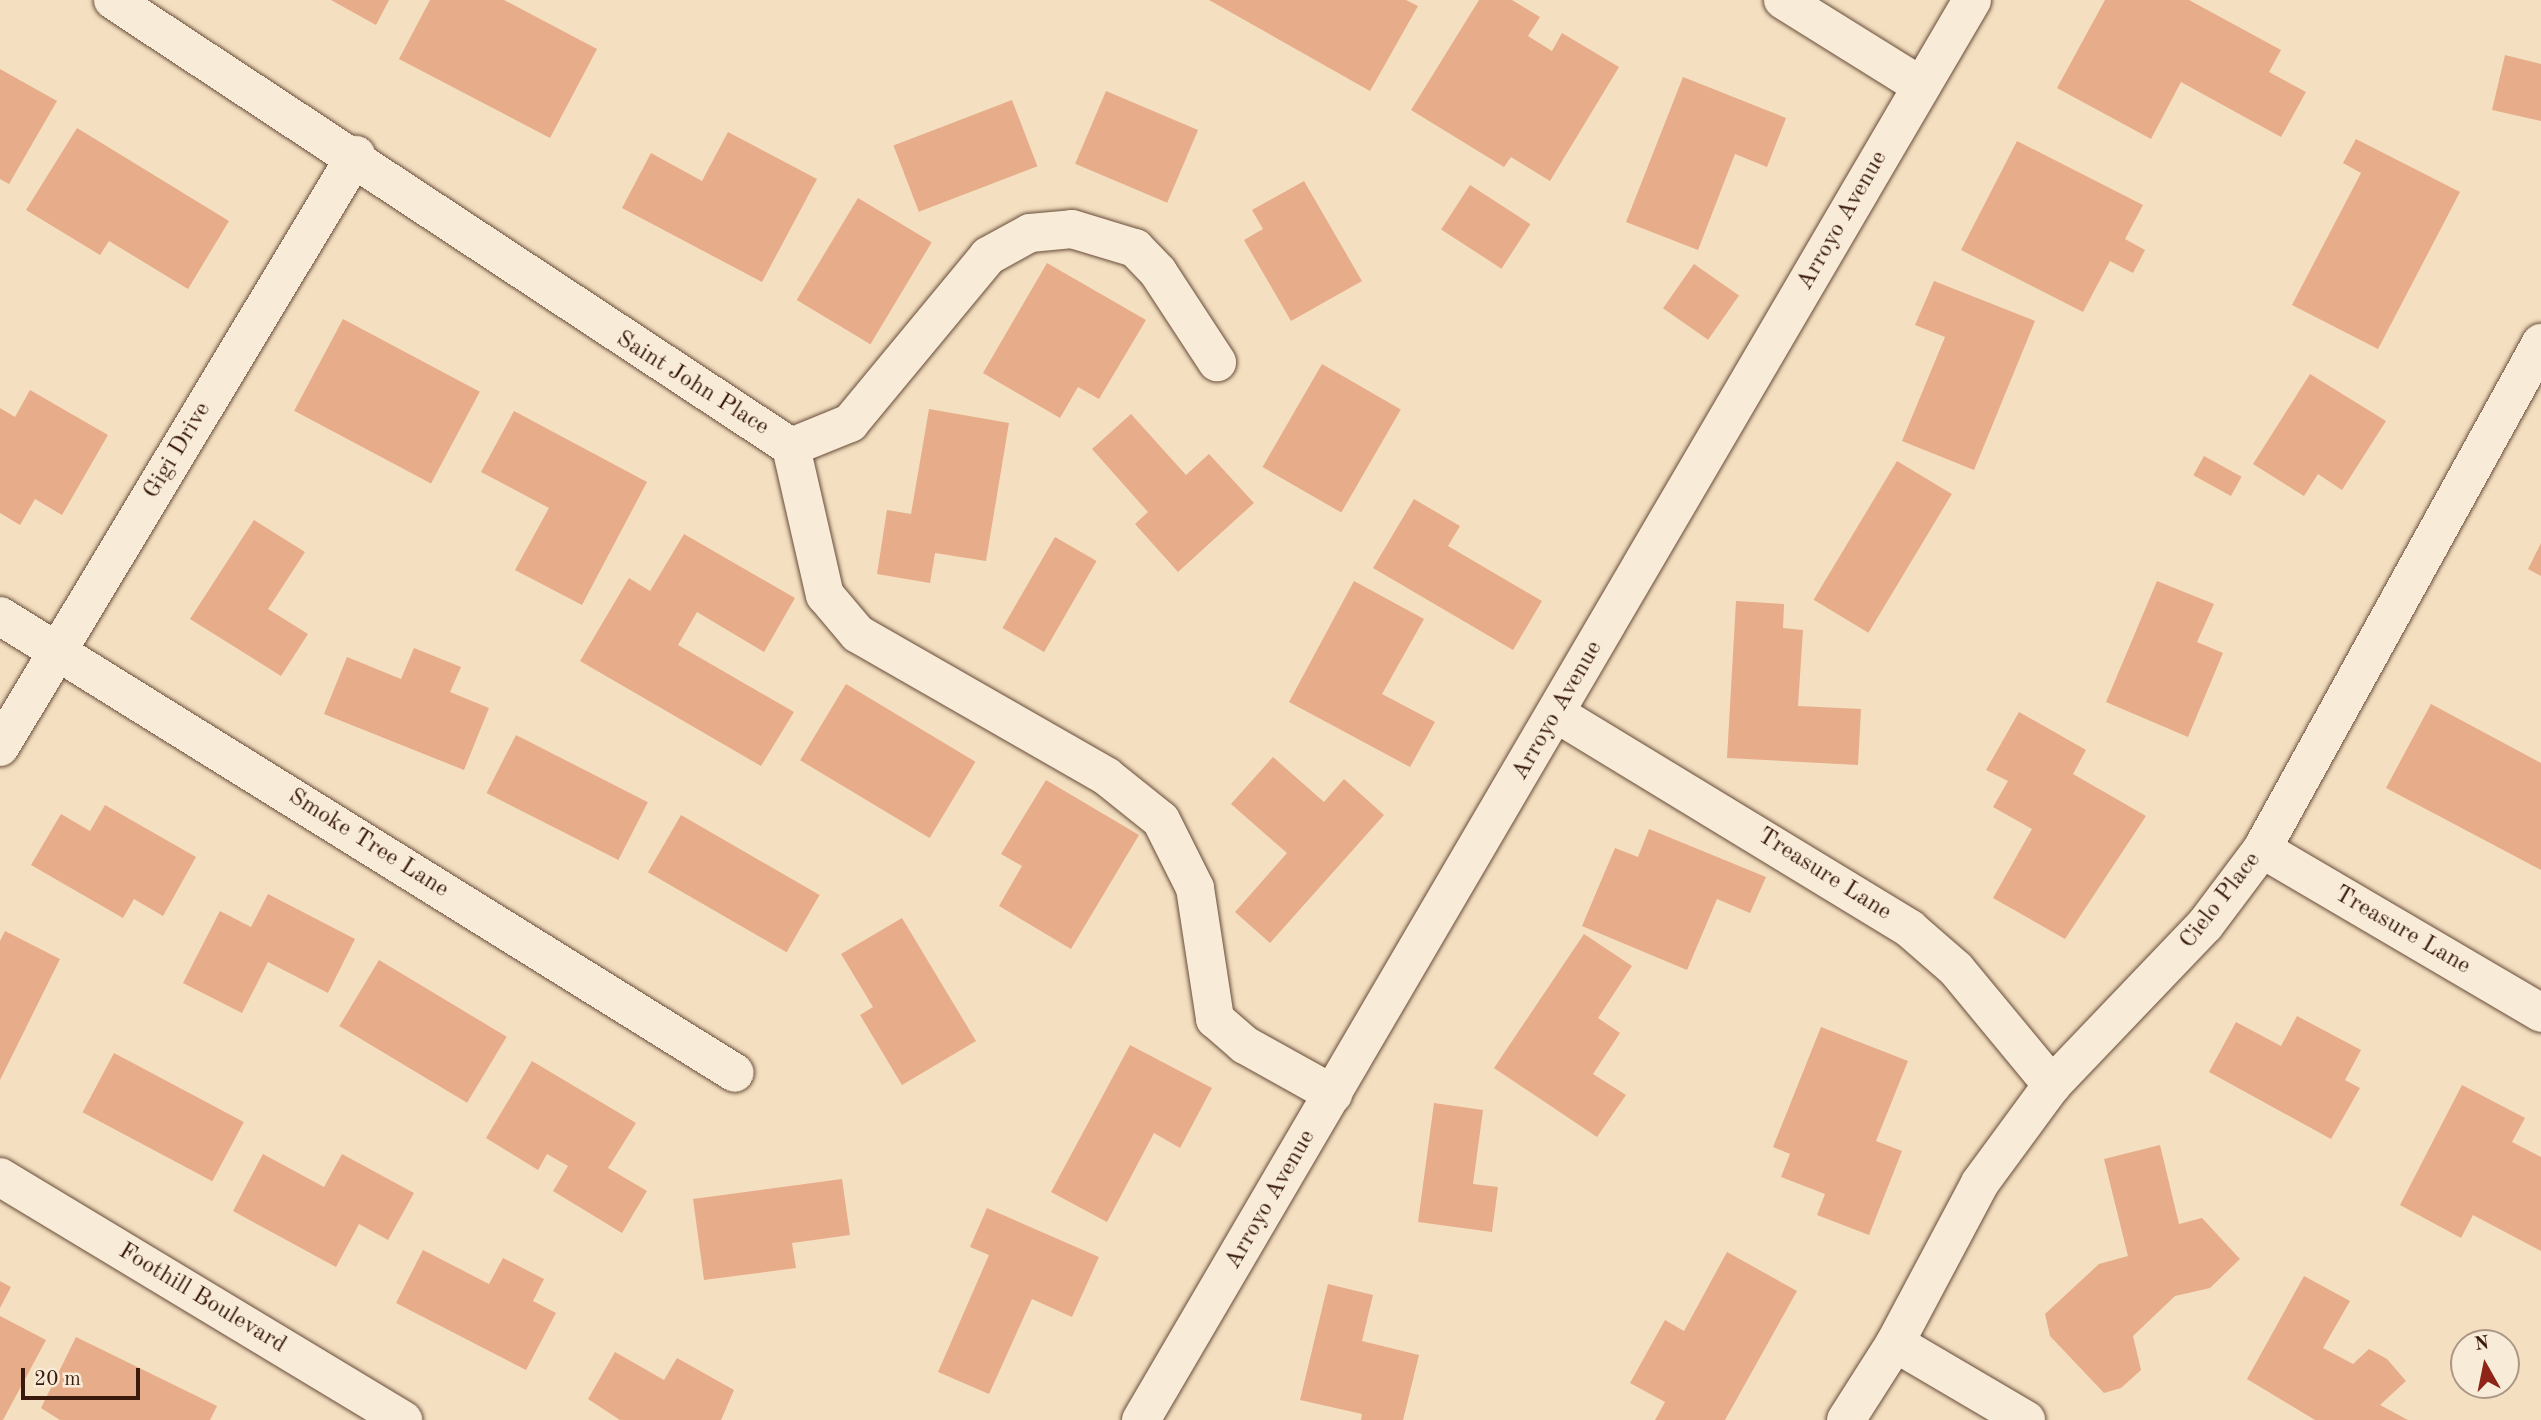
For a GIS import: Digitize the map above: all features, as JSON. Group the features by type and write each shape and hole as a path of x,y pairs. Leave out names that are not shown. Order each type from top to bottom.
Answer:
{"street":[{"name":"Saint John Place","path":"113,0 356,155 569,306 791,447 850,423 988,256 1030,233 1073,229 1135,248 1158,272 1217,362"},
{"path":"1783,0 1921,86"},
{"name":"Arroyo Avenue","path":"1141,1420 1972,0"},
{"name":"Gigi Drive","path":"0,747 356,155"},
{"name":"Cielo Place","path":"1846,1420 1895,1343 1980,1183 2052,1085 2205,925 2262,849 2541,343"},
{"path":"791,447 825,595 850,625 1106,776 1161,820 1195,888 1215,1019 1245,1045 1333,1094"},
{"name":"Smoke Tree Lane","path":"0,616 735,1073"},
{"name":"Treasure Lane","path":"1557,713 1910,929 1956,969 2052,1085"},
{"name":"Treasure Lane","path":"2262,849 2541,1013"},
{"name":"Foothill Boulevard","path":"0,1177 403,1420"},
{"path":"1895,1343 2026,1420"}],"building":[{"path":"331,0 389,0 376,25"},
{"path":"430,0 504,0 597,49 550,138 399,59"},
{"path":"1209,0 1406,0 1418,6 1370,91"},
{"path":"1479,0 1512,0 1540,17 1528,36 1552,51 1562,33 1619,67 1550,181 1511,157 1504,167 1411,110"},
{"path":"2105,0 2189,0 2281,50 2269,72 2306,92 2281,137 2181,82 2151,139 2057,88"},
{"path":"2505,55 2541,64 2541,121 2492,110"},
{"path":"0,69 57,101 9,184 0,179"},
{"path":"1683,77 1786,118 1767,167 1735,154 1698,250 1626,222"},
{"path":"1106,91 1198,130 1167,203 1075,164"},
{"path":"1012,100 1037,166 919,212 893,146"},
{"path":"77,128 229,221 188,289 109,241 100,255 26,210"},
{"path":"728,132 817,179 762,282 622,208 651,153 702,181"},
{"path":"2356,139 2460,192 2378,349 2292,305 2361,173 2343,163"},
{"path":"2017,141 2143,205 2125,239 2145,250 2133,273 2110,261 2083,312 1961,250"},
{"path":"1304,181 1362,281 1291,321 1244,240 1263,229 1252,210"},
{"path":"1470,185 1530,224 1502,269 1441,229"},
{"path":"858,198 932,242 870,344 797,300"},
{"path":"1047,263 1146,320 1099,399 1078,387 1060,418 983,373"},
{"path":"1694,264 1739,296 1708,340 1663,308"},
{"path":"1934,281 2035,321 1974,470 1902,441 1945,337 1915,325"},
{"path":"343,319 480,392 431,484 294,411"},
{"path":"1322,364 1401,410 1341,513 1262,467"},
{"path":"2310,374 2386,421 2342,490 2318,474 2304,496 2253,464"},
{"path":"30,390 108,435 62,515 35,499 20,525 0,513 0,408 15,417"},
{"path":"929,409 1009,423 986,561 935,553 930,583 877,574 887,510 911,514"},
{"path":"514,411 647,482 582,605 515,570 549,508 481,472"},
{"path":"1131,414 1186,475 1209,454 1254,503 1178,572 1135,524 1148,512 1092,449"},
{"path":"2204,456 2242,477 2231,496 2193,475"},
{"path":"1897,461 1952,494 1868,633 1814,600"},
{"path":"1414,499 1460,526 1448,546 1542,601 1513,650 1373,568"},
{"path":"254,520 305,552 268,609 308,634 281,676 190,619"},
{"path":"684,534 795,598 764,652 697,612 678,645 794,712 761,766 580,661 629,578 650,591"},
{"path":"1055,537 1097,561 1044,652 1002,628"},
{"path":"2541,543 2541,576 2528,569"},
{"path":"1354,581 1424,619 1382,694 1435,722 1410,767 1289,702"},
{"path":"2157,581 2214,604 2197,642 2223,653 2188,737 2106,702"},
{"path":"1736,601 1784,604 1783,628 1803,630 1798,706 1861,709 1858,765 1727,758"},
{"path":"414,648 461,667 450,692 489,708 464,770 324,714 347,657 401,679"},
{"path":"846,684 975,762 930,838 800,760"},
{"path":"2431,704 2541,763 2541,870 2386,788"},
{"path":"2019,712 2086,750 2073,774 2146,816 2065,939 1993,898 2032,829 1993,807 2008,781 1986,770"},
{"path":"516,735 648,802 618,860 486,793"},
{"path":"1273,757 1324,802 1344,779 1384,815 1270,943 1235,912 1287,853 1231,804"},
{"path":"1046,780 1139,835 1071,949 999,906 1022,866 1001,854"},
{"path":"105,805 196,857 163,916 134,899 123,918 31,865 61,814 90,831"},
{"path":"681,815 820,895 787,952 648,872"},
{"path":"1649,829 1766,877 1750,913 1717,899 1687,970 1582,926 1615,848 1638,857"},
{"path":"268,894 355,939 328,993 268,962 242,1013 183,983 220,911 251,927"},
{"path":"902,918 976,1041 902,1085 860,1015 873,1007 841,954"},
{"path":"5,931 60,959 0,1080 0,941"},
{"path":"1584,934 1632,966 1598,1018 1620,1033 1593,1074 1626,1095 1597,1137 1494,1068"},
{"path":"379,960 507,1037 467,1103 339,1026"},
{"path":"2297,1016 2361,1050 2345,1080 2360,1088 2331,1139 2209,1072 2236,1022 2281,1046"},
{"path":"1821,1027 1908,1061 1876,1141 1902,1151 1869,1235 1817,1215 1825,1194 1781,1177 1790,1154 1773,1147"},
{"path":"1130,1045 1212,1088 1180,1148 1154,1133 1107,1222 1051,1192"},
{"path":"114,1053 244,1122 212,1181 83,1112"},
{"path":"532,1061 636,1123 608,1168 647,1191 622,1233 553,1191 568,1166 547,1154 538,1170 486,1138"},
{"path":"2462,1085 2525,1118 2512,1142 2541,1157 2541,1251 2473,1215 2461,1238 2400,1205"},
{"path":"1434,1103 1483,1110 1473,1184 1498,1187 1492,1232 1418,1222"},
{"path":"2160,1145 2179,1224 2202,1218 2240,1259 2210,1288 2175,1296 2133,1336 2141,1370 2121,1388 2104,1393 2050,1336 2045,1314 2099,1264 2128,1256 2104,1159"},
{"path":"263,1154 324,1187 342,1154 414,1193 388,1240 359,1224 336,1267 233,1211"},
{"path":"842,1179 850,1235 792,1243 796,1268 704,1280 693,1199"},
{"path":"987,1208 1099,1257 1072,1317 1032,1299 989,1394 938,1372 989,1255 970,1247"},
{"path":"423,1250 489,1284 503,1258 544,1279 533,1301 556,1313 526,1370 396,1303"},
{"path":"1727,1252 1797,1291 1725,1420 1655,1420 1665,1402 1630,1383 1665,1320 1684,1331"},
{"path":"2304,1276 2350,1301 2323,1348 2353,1364 2369,1349 2387,1359 2406,1381 2380,1405 2408,1420 2315,1420 2247,1379"},
{"path":"0,1281 11,1287 0,1308"},
{"path":"1328,1284 1373,1295 1362,1341 1419,1355 1403,1420 1361,1420 1362,1414 1300,1400"},
{"path":"0,1316 46,1340 3,1420 0,1420"},
{"path":"76,1337 217,1406 210,1420 60,1420 41,1408"},
{"path":"615,1352 664,1380 677,1358 734,1390 721,1420 620,1420 588,1399"}]}
